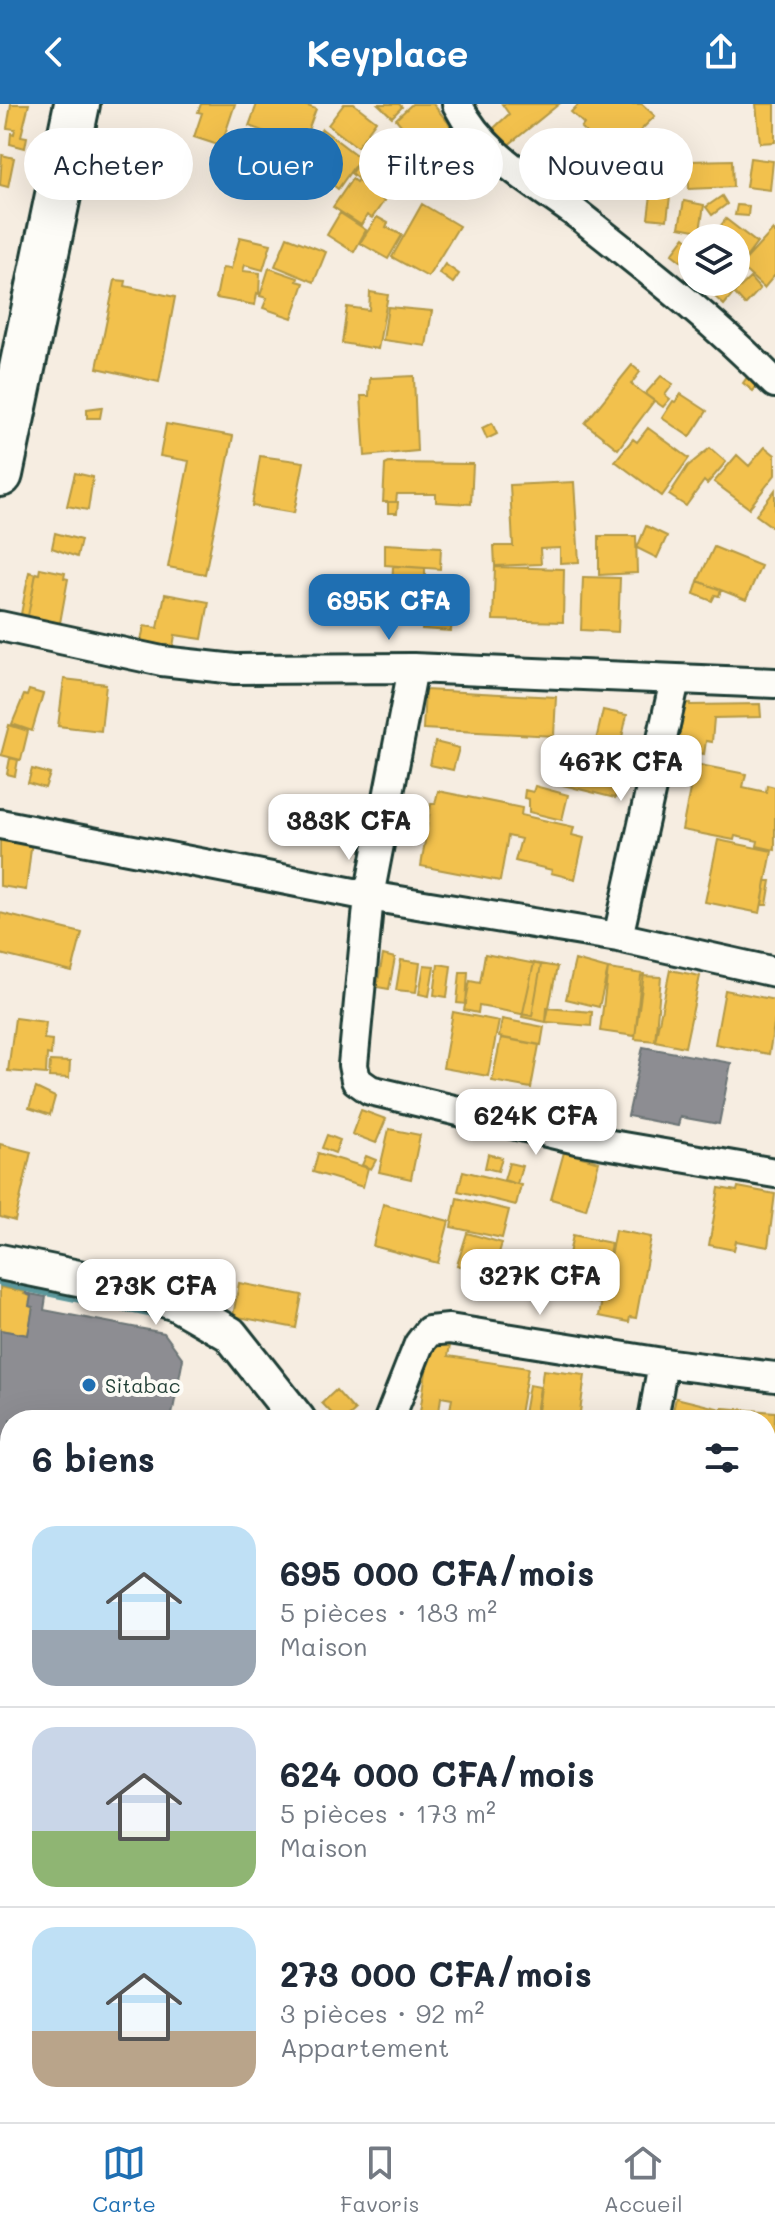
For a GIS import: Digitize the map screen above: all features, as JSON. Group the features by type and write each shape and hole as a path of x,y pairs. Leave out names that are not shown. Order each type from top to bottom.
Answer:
{"main road":[{"path":"0,474 77,104"}],"street":[{"path":"457,104 472,132 489,151 673,290 730,337 775,383"},
{"path":"0,626 162,661 235,669 413,668 775,683"},
{"path":"413,668 369,896 353,1065 356,1080 370,1090 576,1139 775,1173"},
{"path":"618,937 675,680"},
{"path":"0,824 369,896 618,937 775,972"},
{"path":"0,1262 137,1290 176,1303 230,1334 290,1410"},
{"path":"393,1410 419,1344 429,1331 449,1329 663,1363 775,1377"},
{"path":"655,1410 663,1363"}],"building: Logements":[{"path":"11,104 29,104 21,136 24,136 24,148 10,144 11,133 14,134 15,129 7,128"},
{"path":"201,104 235,104 227,128 209,128 209,142 194,137 202,113 198,112"},
{"path":"257,104 302,104 316,109 309,128 249,126"},
{"path":"344,104 354,104 376,121 371,128 359,128 357,147 343,136 343,128 328,125"},
{"path":"378,104 399,104 402,107 392,117"},
{"path":"412,104 433,104 451,126 404,128 396,119"},
{"path":"502,104 559,104 529,128 519,128 519,136 507,146 503,140 503,128 494,128 509,114"},
{"path":"579,104 642,104 655,116 643,128 581,128 584,124 571,112"},
{"path":"756,104 775,104 775,142 760,143"},
{"path":"343,145 359,159 343,182"},
{"path":"2,155 14,158 8,187 0,185"},
{"path":"750,158 773,161 770,190 746,187"},
{"path":"732,160 733,187 693,189 693,161"},
{"path":"359,163 359,200 384,201 372,218 367,215 361,225 333,207 338,200 343,200 343,192 352,179 356,182 358,179 351,173"},
{"path":"722,196 727,204 712,215 706,207"},
{"path":"650,200 670,200 667,220 648,218"},
{"path":"684,201 704,205 701,224 680,224"},
{"path":"422,204 459,226 428,277 392,257"},
{"path":"737,205 749,206 748,216 735,215"},
{"path":"340,213 366,230 354,252 327,235"},
{"path":"377,217 388,223 386,227 402,235 388,259 360,243"},
{"path":"773,230 775,275 764,288 750,275 750,255"},
{"path":"240,237 271,244 263,270 245,265 243,271 260,273 255,305 216,298 222,268 231,269"},
{"path":"287,237 326,252 314,282 275,266"},
{"path":"750,238 757,243 750,252"},
{"path":"445,264 459,274 453,283 439,273"},
{"path":"269,268 304,283 292,318 263,308 267,298 260,296"},
{"path":"750,278 760,289 745,305 737,296 750,296"},
{"path":"115,280 126,281 125,286 175,297 159,382 97,368"},
{"path":"370,292 388,295 378,349 342,343 347,307 369,310"},
{"path":"714,296 732,296 724,305"},
{"path":"388,307 432,311 426,346 383,340"},
{"path":"632,365 640,372 631,384 654,401 618,449 585,423"},
{"path":"753,369 763,378 753,391 743,383"},
{"path":"414,376 417,451 365,456 361,396 369,396 370,378"},
{"path":"661,376 673,384 665,395 670,399 663,407 645,394"},
{"path":"681,394 707,411 690,437 662,418"},
{"path":"102,407 100,418 87,418 87,409"},
{"path":"492,423 497,434 487,439 482,428"},
{"path":"166,424 233,436 205,574 168,567 189,461 160,456"},
{"path":"648,428 689,458 662,496 615,461 633,439 637,442"},
{"path":"765,447 775,455 775,475 749,508 714,482 737,455 749,466"},
{"path":"710,448 726,462 707,484 704,481 686,506 669,495 688,466"},
{"path":"260,456 304,462 294,513 252,506"},
{"path":"473,464 471,504 436,502 436,494 397,494 396,502 383,502 385,465"},
{"path":"75,473 93,477 88,510 67,506"},
{"path":"574,482 579,562 560,563 560,548 540,549 541,564 495,566 494,546 513,546 510,485"},
{"path":"775,490 775,529 756,515"},
{"path":"388,502 398,502 397,513 388,513"},
{"path":"646,526 667,536 657,558 637,548"},
{"path":"55,533 81,540 77,557 52,548"},
{"path":"599,536 636,536 637,573 599,575"},
{"path":"385,544 441,547 440,569 385,565"},
{"path":"714,547 761,566 746,600 698,581"},
{"path":"393,566 425,568 425,591 392,589"},
{"path":"495,567 564,569 563,622 493,620"},
{"path":"40,568 65,573 64,578 68,579 60,623 28,616 36,573 39,574"},
{"path":"29,572 36,574 28,616 21,614"},
{"path":"583,577 620,578 618,632 581,630"},
{"path":"425,581 454,583 451,631 422,629"},
{"path":"698,581 721,590 719,596 715,595 712,601 694,594"},
{"path":"165,594 209,602 202,639 175,635 173,647 141,641 144,626 158,628"},
{"path":"64,679 106,684 101,731 58,726"},
{"path":"29,690 43,694 32,731 12,724"},
{"path":"425,690 556,697 554,736 423,729"},
{"path":"682,704 760,704 761,717 714,718 712,742 706,741 704,754 675,748"},
{"path":"603,710 627,715 618,755 594,749"},
{"path":"9,725 28,731 21,760 1,755"},
{"path":"435,742 459,748 453,770 430,765"},
{"path":"569,743 625,756 615,798 559,784"},
{"path":"10,758 18,760 15,776 7,774"},
{"path":"695,764 746,774 743,787 766,792 767,785 775,787 775,850 757,846 758,841 735,836 734,840 682,830"},
{"path":"32,769 50,774 45,788 28,783"},
{"path":"535,786 568,795 562,820 529,812 529,799 524,798 525,790 533,792"},
{"path":"438,791 522,808 521,815 574,827 572,835 584,838 575,879 515,861 521,839 508,836 500,881 421,866 431,804 435,804"},
{"path":"0,836 32,840 26,890 0,886"},
{"path":"718,840 772,851 760,913 705,902"},
{"path":"766,881 771,881 767,905 762,905"},
{"path":"0,913 82,933 72,972 0,954"},
{"path":"485,954 541,965 532,1016 479,1006 478,1013 464,1010 470,981 480,983"},
{"path":"383,955 395,958 389,989 377,987"},
{"path":"401,960 420,963 416,992 396,990"},
{"path":"575,960 608,969 599,1007 566,999"},
{"path":"534,963 557,967 546,1022 522,1017"},
{"path":"438,964 451,966 447,997 434,995"},
{"path":"424,965 434,966 429,996 419,994"},
{"path":"608,969 644,974 635,1036 600,1031"},
{"path":"670,970 700,976 685,1047 655,1041"},
{"path":"460,972 468,972 466,1004 457,1003"},
{"path":"641,976 661,977 655,1041 635,1039"},
{"path":"725,990 775,1000 769,1054 715,1044"},
{"path":"547,1008 592,1012 591,1026 546,1022"},
{"path":"453,1012 499,1021 488,1076 443,1068"},
{"path":"15,1018 46,1022 44,1039 52,1040 51,1055 47,1054 46,1074 8,1071"},
{"path":"502,1019 544,1027 541,1045 499,1037"},
{"path":"501,1038 539,1045 531,1088 492,1081"},
{"path":"50,1061 70,1062 69,1078 49,1077"},
{"path":"36,1088 55,1097 50,1115 29,1108"},
{"path":"361,1110 386,1119 376,1143 352,1134"},
{"path":"389,1129 420,1135 411,1179 379,1172"},
{"path":"327,1135 340,1140 335,1153 322,1148"},
{"path":"0,1144 31,1152 15,1221 0,1217"},
{"path":"564,1152 599,1162 586,1209 551,1199"},
{"path":"318,1153 368,1168 363,1187 313,1172"},
{"path":"488,1154 502,1158 498,1171 485,1168"},
{"path":"366,1156 376,1160 371,1169 362,1165"},
{"path":"509,1163 522,1166 517,1184 504,1180"},
{"path":"463,1171 521,1185 516,1205 458,1191"},
{"path":"738,1187 775,1194 768,1247 736,1241 734,1250 709,1245 719,1188 737,1191"},
{"path":"457,1198 509,1210 502,1238 451,1227"},
{"path":"383,1204 449,1221 438,1263 373,1246"},
{"path":"615,1230 651,1237 636,1318 630,1317 629,1322 599,1316"},
{"path":"467,1233 502,1243 492,1276 457,1265"},
{"path":"573,1235 611,1243 608,1261 569,1254"},
{"path":"576,1266 605,1271 599,1303 570,1298"},
{"path":"202,1267 220,1271 215,1291 198,1287"},
{"path":"239,1283 302,1295 296,1328 233,1316"},
{"path":"0,1287 31,1296 29,1306 33,1308 28,1335 0,1330"},
{"path":"430,1344 450,1346 448,1356 528,1368 521,1410 450,1410 452,1399 441,1397 439,1410 420,1410"},
{"path":"543,1370 585,1375 580,1410 538,1410"},
{"path":"529,1385 540,1387 537,1410 525,1410"},
{"path":"336,1390 354,1410 329,1410 322,1403"},
{"path":"676,1398 721,1409 721,1410 673,1410"}],"building: Industrie":[{"path":"643,1047 731,1063 719,1124 680,1117 678,1126 628,1116"},
{"name":"Sitabac","path":"25,1293 46,1297 44,1310 164,1333 183,1359 173,1410 0,1410 0,1330 28,1335 33,1307 29,1306 31,1296"}],"waterway":[{"path":"0,1283 156,1315"}],"place":[{"name":"Sitabac","path":"89,1385"}]}
